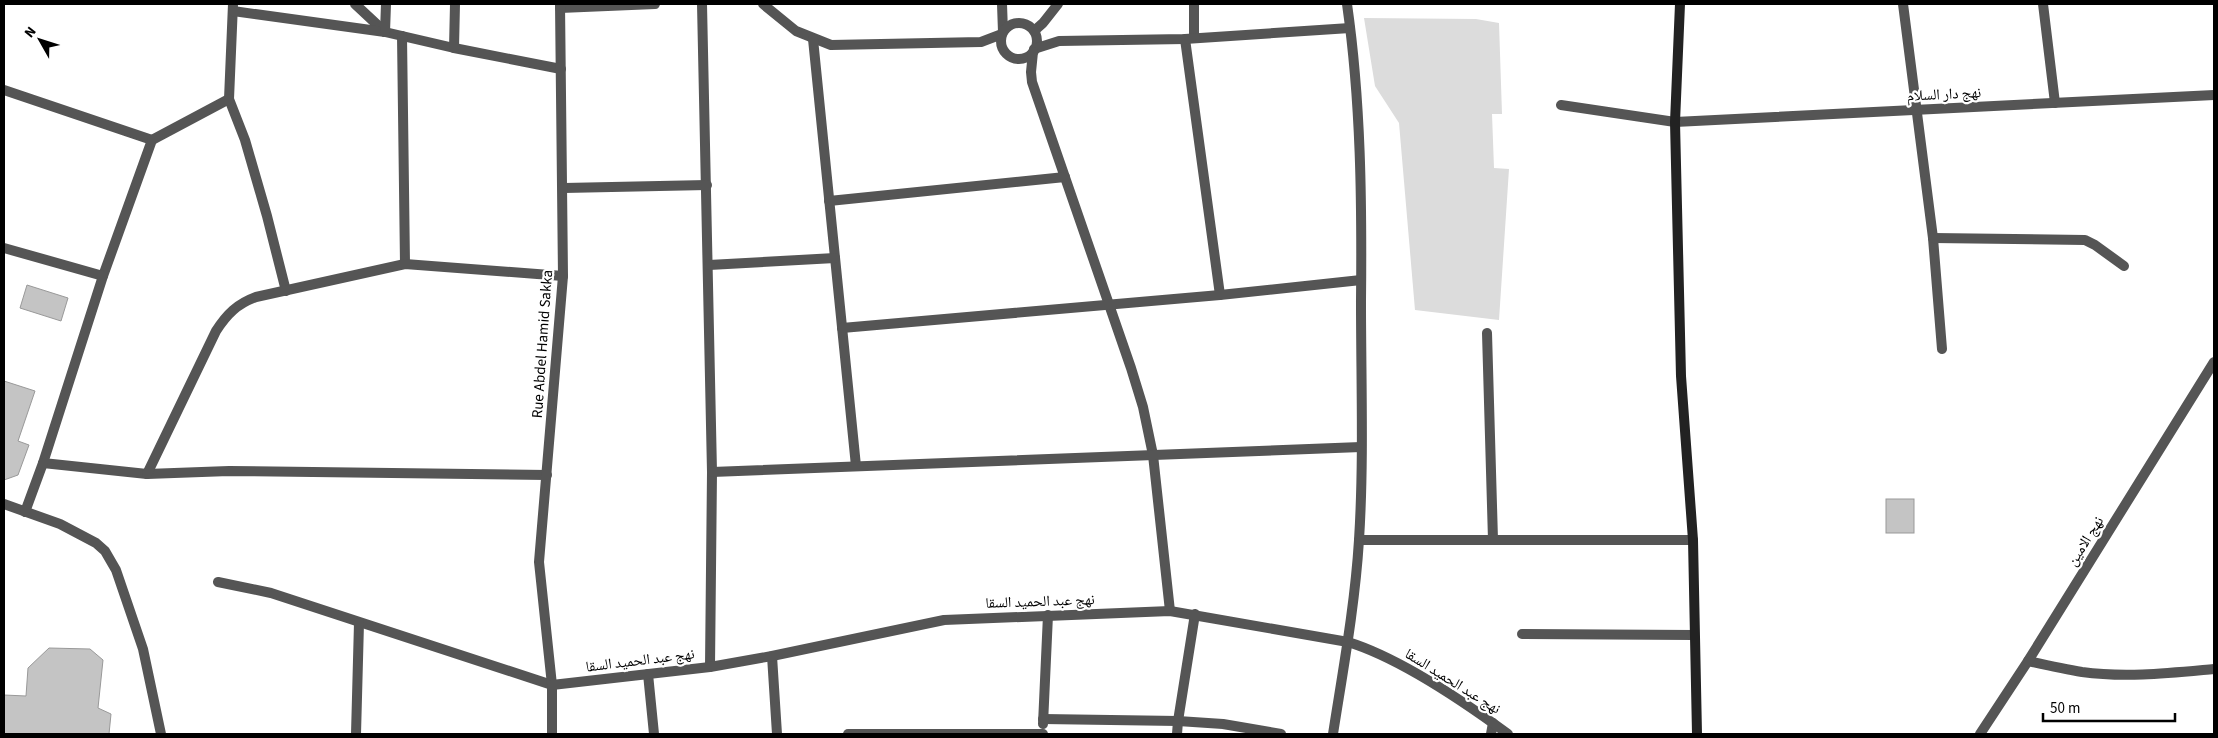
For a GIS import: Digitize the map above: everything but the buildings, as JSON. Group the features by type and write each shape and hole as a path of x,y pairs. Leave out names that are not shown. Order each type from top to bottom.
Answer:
{"main road":[{"path":"1680,4 1675,122 1681,376 1693,540 1694,635 1699,734"}],"street":[{"path":"355,4 385,32"},
{"path":"385,32 386,4"},
{"path":"454,48 455,4"},
{"path":"560,6 655,4"},
{"path":"702,4 712,472 710,667"},
{"path":"763,4 796,31 813,39 831,44 980,42 1003,33 1010,26 1022,23"},
{"path":"1003,4 1012,16 1028,25 1035,33 1037,40 1031,72 1032,82 1109,304 1140,400 1152,455 1170,611"},
{"path":"1003,4 1003,33 1001,40 1007,53 1032,82"},
{"path":"1035,33 1058,4"},
{"path":"1194,4 1190,38 1220,295"},
{"path":"1333,734 1348,642 1359,540 1362,447 1362,280 1358,111 1346,4"},
{"path":"1903,4 1933,238 1942,349"},
{"path":"2043,4 2055,103"},
{"name":"Rue Abdel Hamid Sakka","path":"552,734 552,685 539,562 563,276 564,188 560,6"},
{"path":"286,291 268,216 245,140 229,99 233,8 385,32 561,69"},
{"path":"1035,33 1059,41 1190,38 1350,28"},
{"path":"402,36 405,264"},
{"path":"813,39 856,466"},
{"path":"980,42 1024,58 1034,51 1059,41"},
{"path":"4,90 152,140"},
{"name":"نهج دار السلام","path":"1561,105 1675,122 2214,95"},
{"path":"25,512 43,463 103,276 152,140 229,99"},
{"path":"829,201 1065,177"},
{"path":"564,188 707,185"},
{"path":"1933,238 2085,240 2095,244 2124,266"},
{"path":"4,248 103,276"},
{"path":"709,265 835,258"},
{"path":"147,474 216,330 227,314 241,303 256,297 405,264 563,276"},
{"path":"842,328 1220,295 1362,280"},
{"path":"1487,333 1493,540"},
{"name":"نهج الامين","path":"1980,734 2028,661 2214,362"},
{"path":"712,472 1362,447"},
{"path":"43,463 147,474 229,471 547,475"},
{"path":"4,504 60,524 96,543 105,551 116,570 143,649 161,734"},
{"path":"1359,540 1693,540"},
{"path":"218,582 271,593 552,685"},
{"name":"نهج عبد الحميد السقا","path":"552,685 710,667 944,620 1170,611 1348,642 1369,648 1388,657 1508,734"},
{"path":"1178,734 1178,720 1195,614"},
{"path":"848,734 1043,734 1048,615"},
{"path":"356,734 359,623"},
{"path":"1522,634 1694,635"},
{"path":"772,656 777,734"},
{"path":"2028,661 2083,672 2111,674 2145,675 2214,669"},
{"path":"648,674 654,734"},
{"path":"1043,719 1178,720 1223,724 1281,734"},
{"path":"1491,734 1492,723"}],"shaded area":[{"path":"1364,18 1476,19 1499,23 1502,114 1492,114 1494,168 1509,169 1499,320 1415,310 1399,123 1375,86"}]}
